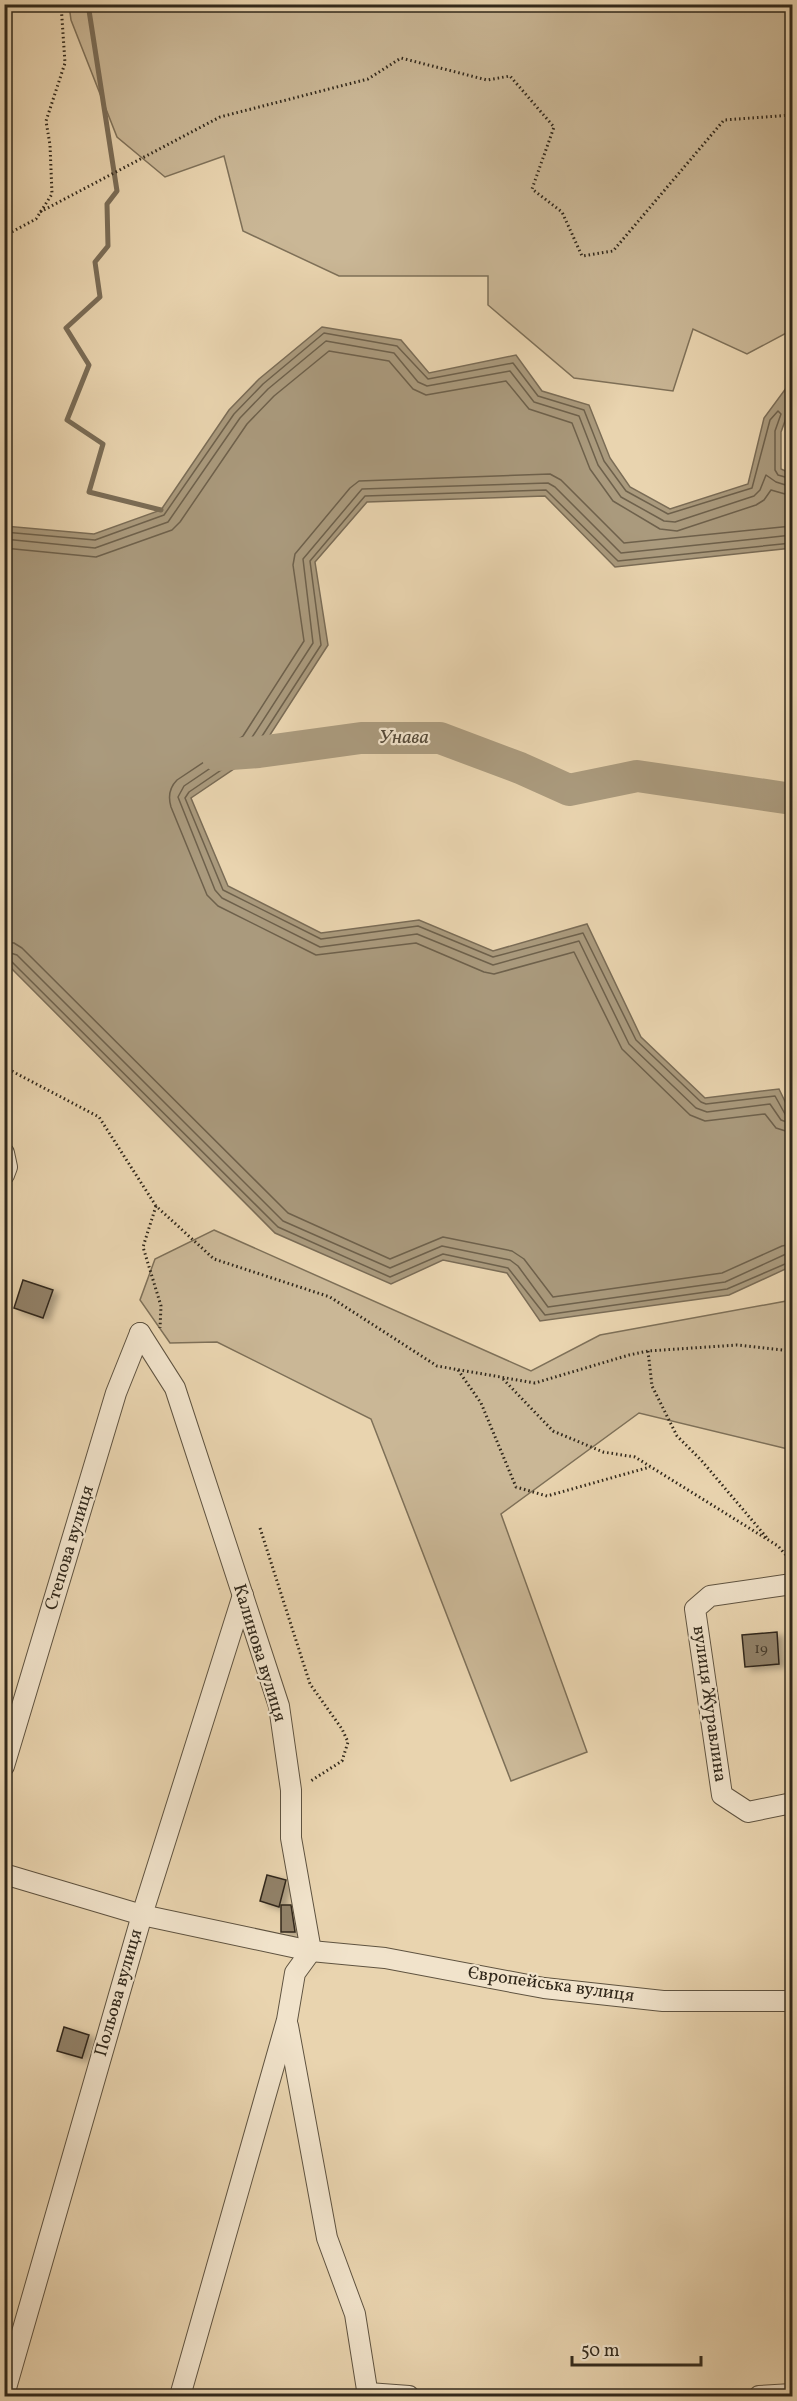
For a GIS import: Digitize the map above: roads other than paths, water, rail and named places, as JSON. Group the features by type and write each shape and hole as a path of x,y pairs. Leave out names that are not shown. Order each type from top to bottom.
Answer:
{"street":[{"path":"4,1153 7,1167 4,1175"},
{"name":"Калинова вулиця","path":"140,1333 175,1388 279,1706 291,1790 291,1838 311,1951"},
{"name":"Степова вулиця","path":"4,1766 116,1394 140,1333"},
{"name":"вулиця Журавлина","path":"792,1584 710,1596 695,1609 722,1795 748,1812 792,1803"},
{"name":"Польова вулиця","path":"4,2395 142,1915 243,1595"},
{"name":"Європейська вулиця","path":"4,1874 142,1915 311,1951 385,1958 544,1988 663,2001 792,2001"},
{"path":"180,2397 287,2020 294,1973 311,1951"},
{"path":"287,2020 327,2238 355,2314 368,2395 409,2397"},
{"path":"759,2397 792,2394"}],"water":[{"path":"322,327 401,340 429,373 516,355 542,391 589,405 610,458 630,487 670,509 748,484 764,418 792,380 792,402 781,432 781,469 792,474 792,548 615,567 545,496 367,502 315,562 328,645 259,752 191,798 228,886 321,933 419,920 493,951 587,924 641,1037 705,1098 779,1089 792,1116 792,1266 729,1295 540,1321 507,1273 443,1260 391,1284 275,1233 5,962 5,526 94,534 161,510 229,410 259,379"}],"waterway":[{"path":"88,4 117,191 107,204 108,246 95,262 100,297 66,328 89,365 67,420 103,444 89,492 161,510"},
{"name":"Унава","path":"217,755 259,752 361,738 440,738 520,768 569,790 637,776 792,799"}]}
